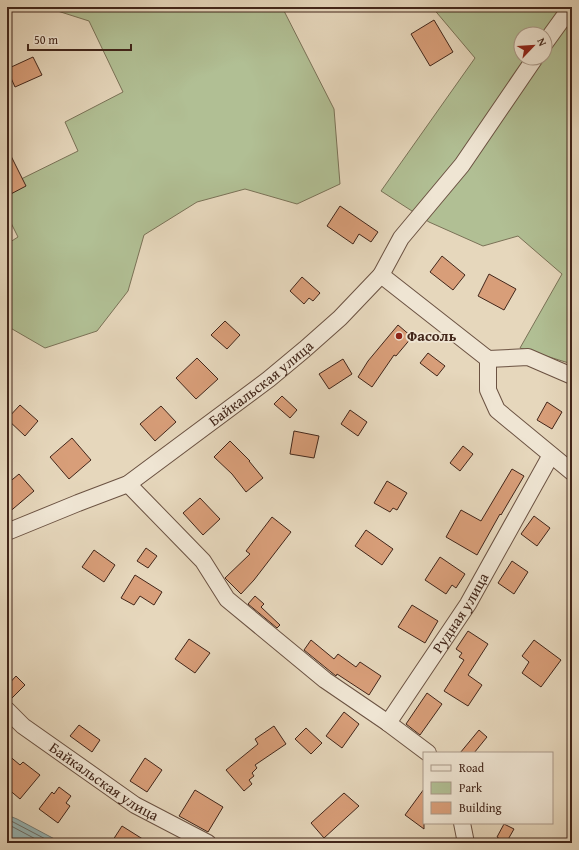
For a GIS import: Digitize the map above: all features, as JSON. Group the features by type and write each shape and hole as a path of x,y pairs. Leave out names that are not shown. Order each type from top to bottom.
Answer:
{"street":[{"path":"553,33 571,7"},
{"name":"Байкальская улица","path":"7,532 128,484 269,379 340,318 381,275 401,238 462,165 530,66"},
{"path":"381,275 488,359 528,357 572,376"},
{"path":"488,359 488,390 497,410 572,472"},
{"name":"Рудная улица","path":"388,722 468,604 551,455"},
{"path":"128,484 203,561 227,599 325,680 388,722 427,752"},
{"name":"Байкальская улица","path":"7,710 23,726 136,804 208,843"},
{"path":"462,824 466,843"}],"green space":[{"path":"45,7 282,7 334,109 340,184 297,204 245,189 197,202 144,235 128,291 97,331 45,348 7,326 7,244 18,237 7,215 7,186 78,151 65,122 123,92 89,21"},
{"path":"432,7 572,7 572,364 520,348 562,274 518,236 483,246 429,222 381,191 475,58"}],"water":[{"path":"7,815 17,819 62,843 7,843"}],"building":[{"path":"434,20 453,52 430,66 411,34"},
{"path":"33,57 42,75 15,87 7,69"},
{"path":"7,148 26,186 7,196"},
{"path":"340,206 378,232 371,242 359,234 353,244 327,226"},
{"path":"442,256 465,275 453,290 430,272"},
{"path":"489,274 516,289 504,310 478,296"},
{"path":"302,277 320,293 313,301 309,298 304,304 290,291"},
{"path":"225,321 240,335 227,349 211,335"},
{"path":"398,325 412,337 396,356 394,355 372,387 358,377 368,361"},
{"path":"428,353 445,366 437,376 420,363"},
{"path":"197,358 218,379 196,399 176,378"},
{"path":"343,359 352,374 329,389 319,374"},
{"path":"282,396 297,410 290,418 274,404"},
{"path":"547,402 562,412 552,429 537,420"},
{"path":"20,405 38,421 25,436 7,419"},
{"path":"161,406 176,422 155,441 140,424"},
{"path":"350,410 367,422 358,436 341,424"},
{"path":"294,431 319,436 314,458 290,454"},
{"path":"72,438 91,460 69,479 50,457"},
{"path":"230,441 250,461 263,478 246,492 232,474 214,457"},
{"path":"463,446 473,454 460,471 450,463"},
{"path":"512,469 524,476 477,555 446,537 461,510 481,521"},
{"path":"19,474 34,491 7,514 7,484"},
{"path":"387,481 407,493 397,510 393,508 390,512 374,503"},
{"path":"200,498 220,519 203,535 183,513"},
{"path":"534,516 550,528 537,546 521,534"},
{"path":"272,517 291,532 254,580 241,594 225,578 250,554 246,551"},
{"path":"366,530 393,549 382,565 355,546"},
{"path":"146,548 157,556 148,568 137,561"},
{"path":"94,550 115,565 104,582 82,567"},
{"path":"440,557 465,574 456,588 452,585 446,594 425,580"},
{"path":"512,561 528,572 514,594 498,583"},
{"path":"135,575 162,592 154,605 140,596 134,605 121,598"},
{"path":"255,596 264,604 261,607 280,625 277,628 248,604"},
{"path":"412,605 438,621 425,643 398,627"},
{"path":"468,631 488,644 468,675 482,685 468,706 444,691 464,660 459,657 462,653 456,649"},
{"path":"189,639 210,653 195,673 175,659"},
{"path":"311,640 334,659 338,654 356,667 360,662 381,676 369,695 337,674 336,676 304,650"},
{"path":"534,640 561,660 541,687 522,673 529,662 522,656"},
{"path":"16,676 25,685 9,701 7,701 7,686"},
{"path":"427,693 442,704 420,735 406,724"},
{"path":"344,712 359,724 342,748 326,736"},
{"path":"79,725 100,740 92,752 70,736"},
{"path":"274,726 286,744 255,765 257,768 252,773 254,776 249,780 252,784 244,791 226,770 258,744 255,739"},
{"path":"306,728 322,743 311,754 295,739"},
{"path":"479,730 487,737 475,752 461,752"},
{"path":"7,754 20,765 23,762 40,775 20,799 7,788"},
{"path":"145,758 162,770 147,792 130,781"},
{"path":"59,787 71,796 66,803 70,806 58,823 39,809 52,792 54,794"},
{"path":"195,790 223,807 208,832 179,816"},
{"path":"423,790 424,829 405,815"},
{"path":"344,793 359,806 324,838 311,823"},
{"path":"504,824 514,829 506,843 497,837"},
{"path":"122,826 149,843 111,843"}],"place":[{"name":"Фасоль","path":"399,336"}]}
